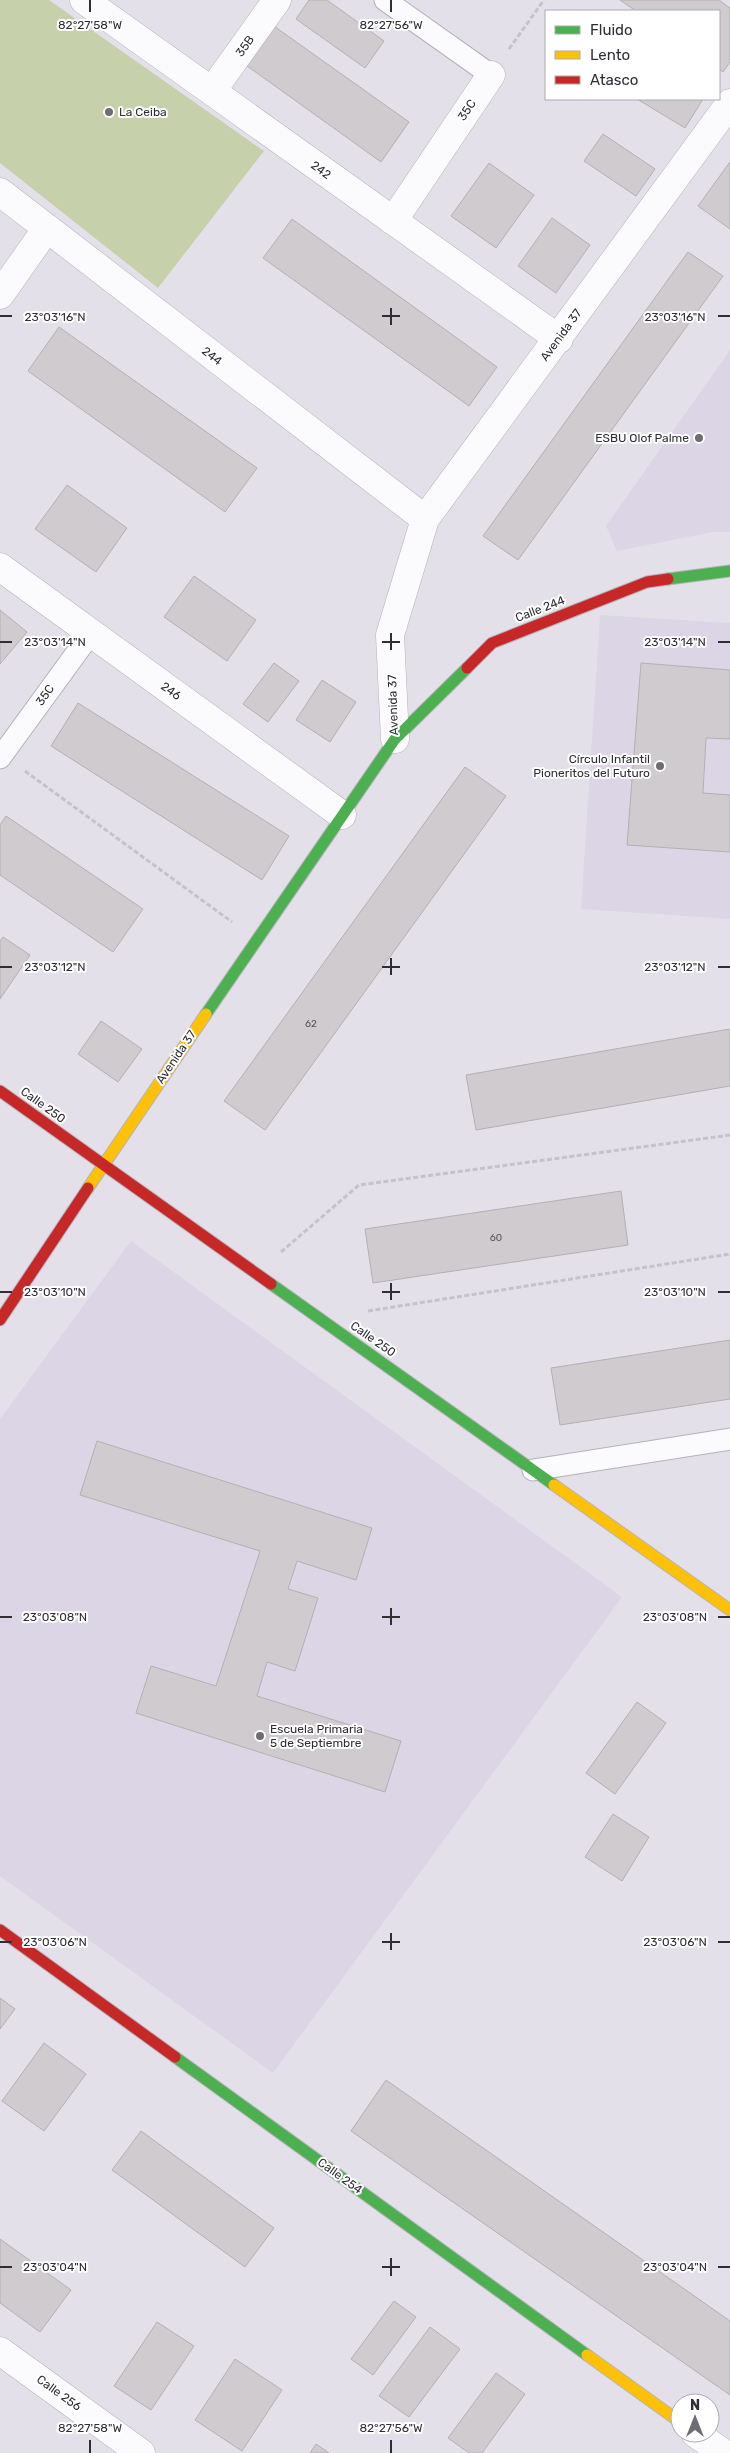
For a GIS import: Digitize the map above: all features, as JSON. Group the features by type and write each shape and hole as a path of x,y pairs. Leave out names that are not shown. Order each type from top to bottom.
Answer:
{"street":[{"name":"242","path":"84,0 559,339"},
{"name":"35B","path":"212,92 277,0"},
{"name":"35C","path":"393,221 491,74"},
{"name":"Avenida 37","path":"0,1320 102,1164 396,739 390,635 425,519 559,339 730,103"},
{"name":"244","path":"0,192 425,519"},
{"path":"0,295 47,228"},
{"name":"246","path":"0,567 342,815"},
{"name":"Calle 244","path":"396,739 492,643 647,582 730,571"},
{"name":"Calle 250","path":"0,1091 730,1610"},
{"name":"Calle 254","path":"0,1930 670,2415"},
{"name":"Calle 256","path":"0,2351 141,2453"},
{"path":"709,2443 723,2453"}],"lane":[{"path":"385,0 491,74"},
{"name":"35C","path":"1,756 91,633"},
{"path":"533,1470 730,1439"}],"path":[{"path":"491,74 544,0"},
{"path":"1,756 257,939"},
{"path":"256,1274 359,1185 730,1135"},
{"path":"320,1319 730,1254"}],"shaded area":[{"name":"ESBU Olof Palme","path":"730,350 730,532 713,532 617,551 606,526"},
{"name":"Círculo Infantil Pioneritos del Futuro","path":"600,615 730,623 730,919 581,909"},
{"name":"Escuela Primaria 5 de Septiembre","path":"131,1241 622,1597 273,2073 0,1876 0,1419"}],"green space":[{"path":"0,0 49,0 264,151 158,288 0,163"}],"building":[{"path":"309,0 327,0 384,41 365,68 296,19"},
{"path":"620,0 719,0 730,8 730,62 723,72 720,70 720,10 635,10"},
{"path":"271,24 409,122 381,162 243,63"},
{"path":"639,100 702,100 685,128"},
{"path":"603,134 655,169 636,196 584,161"},
{"path":"730,162 730,229 698,206"},
{"path":"489,163 534,195 496,248 451,216"},
{"path":"552,218 590,245 556,293 518,266"},
{"path":"292,219 497,367 469,406 263,258"},
{"path":"688,252 723,276 518,560 483,536"},
{"path":"59,327 257,468 225,512 28,371"},
{"path":"67,485 127,528 96,572 35,529"},
{"path":"194,576 256,620 227,661 164,617"},
{"path":"0,610 27,632 0,664"},
{"path":"274,663 299,681 268,722 243,704"},
{"path":"641,663 730,670 730,739 706,738 703,793 730,795 730,852 627,845"},
{"path":"322,680 356,702 330,742 296,720"},
{"path":"78,703 289,836 262,880 51,746"},
{"path":"465,767 506,796 265,1130 224,1101"},
{"path":"6,816 143,909 113,952 0,875 0,825"},
{"path":"3,937 30,955 0,999 0,941"},
{"path":"101,1021 142,1049 118,1082 78,1054"},
{"path":"730,1029 730,1086 476,1130 466,1075"},
{"path":"621,1191 628,1245 373,1283 365,1229"},
{"path":"730,1340 730,1399 560,1425 551,1368"},
{"path":"97,1441 372,1528 356,1580 297,1561 288,1589 318,1598 295,1671 267,1662 257,1696 401,1741 385,1792 136,1713 151,1666 216,1686 260,1551 80,1495"},
{"path":"637,1702 666,1723 615,1794 586,1773"},
{"path":"613,1814 649,1837 622,1881 585,1857"},
{"path":"0,1998 15,2009 0,2029"},
{"path":"44,2043 86,2074 44,2131 2,2101"},
{"path":"386,2080 730,2321 730,2395 351,2131"},
{"path":"141,2131 274,2228 245,2267 112,2170"},
{"path":"0,2239 71,2290 40,2332 0,2303"},
{"path":"394,2301 416,2317 373,2375 351,2359"},
{"path":"157,2322 194,2346 151,2410 114,2386"},
{"path":"430,2327 460,2349 409,2417 379,2396"},
{"path":"235,2359 282,2390 242,2451 195,2420"},
{"path":"496,2373 525,2394 482,2453 469,2453 448,2438"},
{"path":"316,2444 329,2453 310,2453"}],"traffic: fast":[{"path":"668,579 730,571"},
{"path":"206,1014 395,739 467,668"},
{"path":"271,1284 554,1485"},
{"path":"175,2057 587,2355"}],"traffic: slow":[{"path":"88,1188 206,1014"},
{"path":"554,1485 730,1610"},
{"path":"587,2355 670,2415"}],"traffic: jam":[{"path":"467,668 492,643 647,582 668,579"},
{"path":"0,1091 271,1284"},
{"path":"0,1320 88,1188"},
{"path":"0,1930 175,2057"}],"place":[{"name":"La Ceiba","path":"109,112"},
{"name":"ESBU Olof Palme","path":"699,438"},
{"name":"Círculo Infantil Pioneritos del Futuro","path":"660,766"},
{"name":"Escuela Primaria 5 de Septiembre","path":"260,1736"}]}
